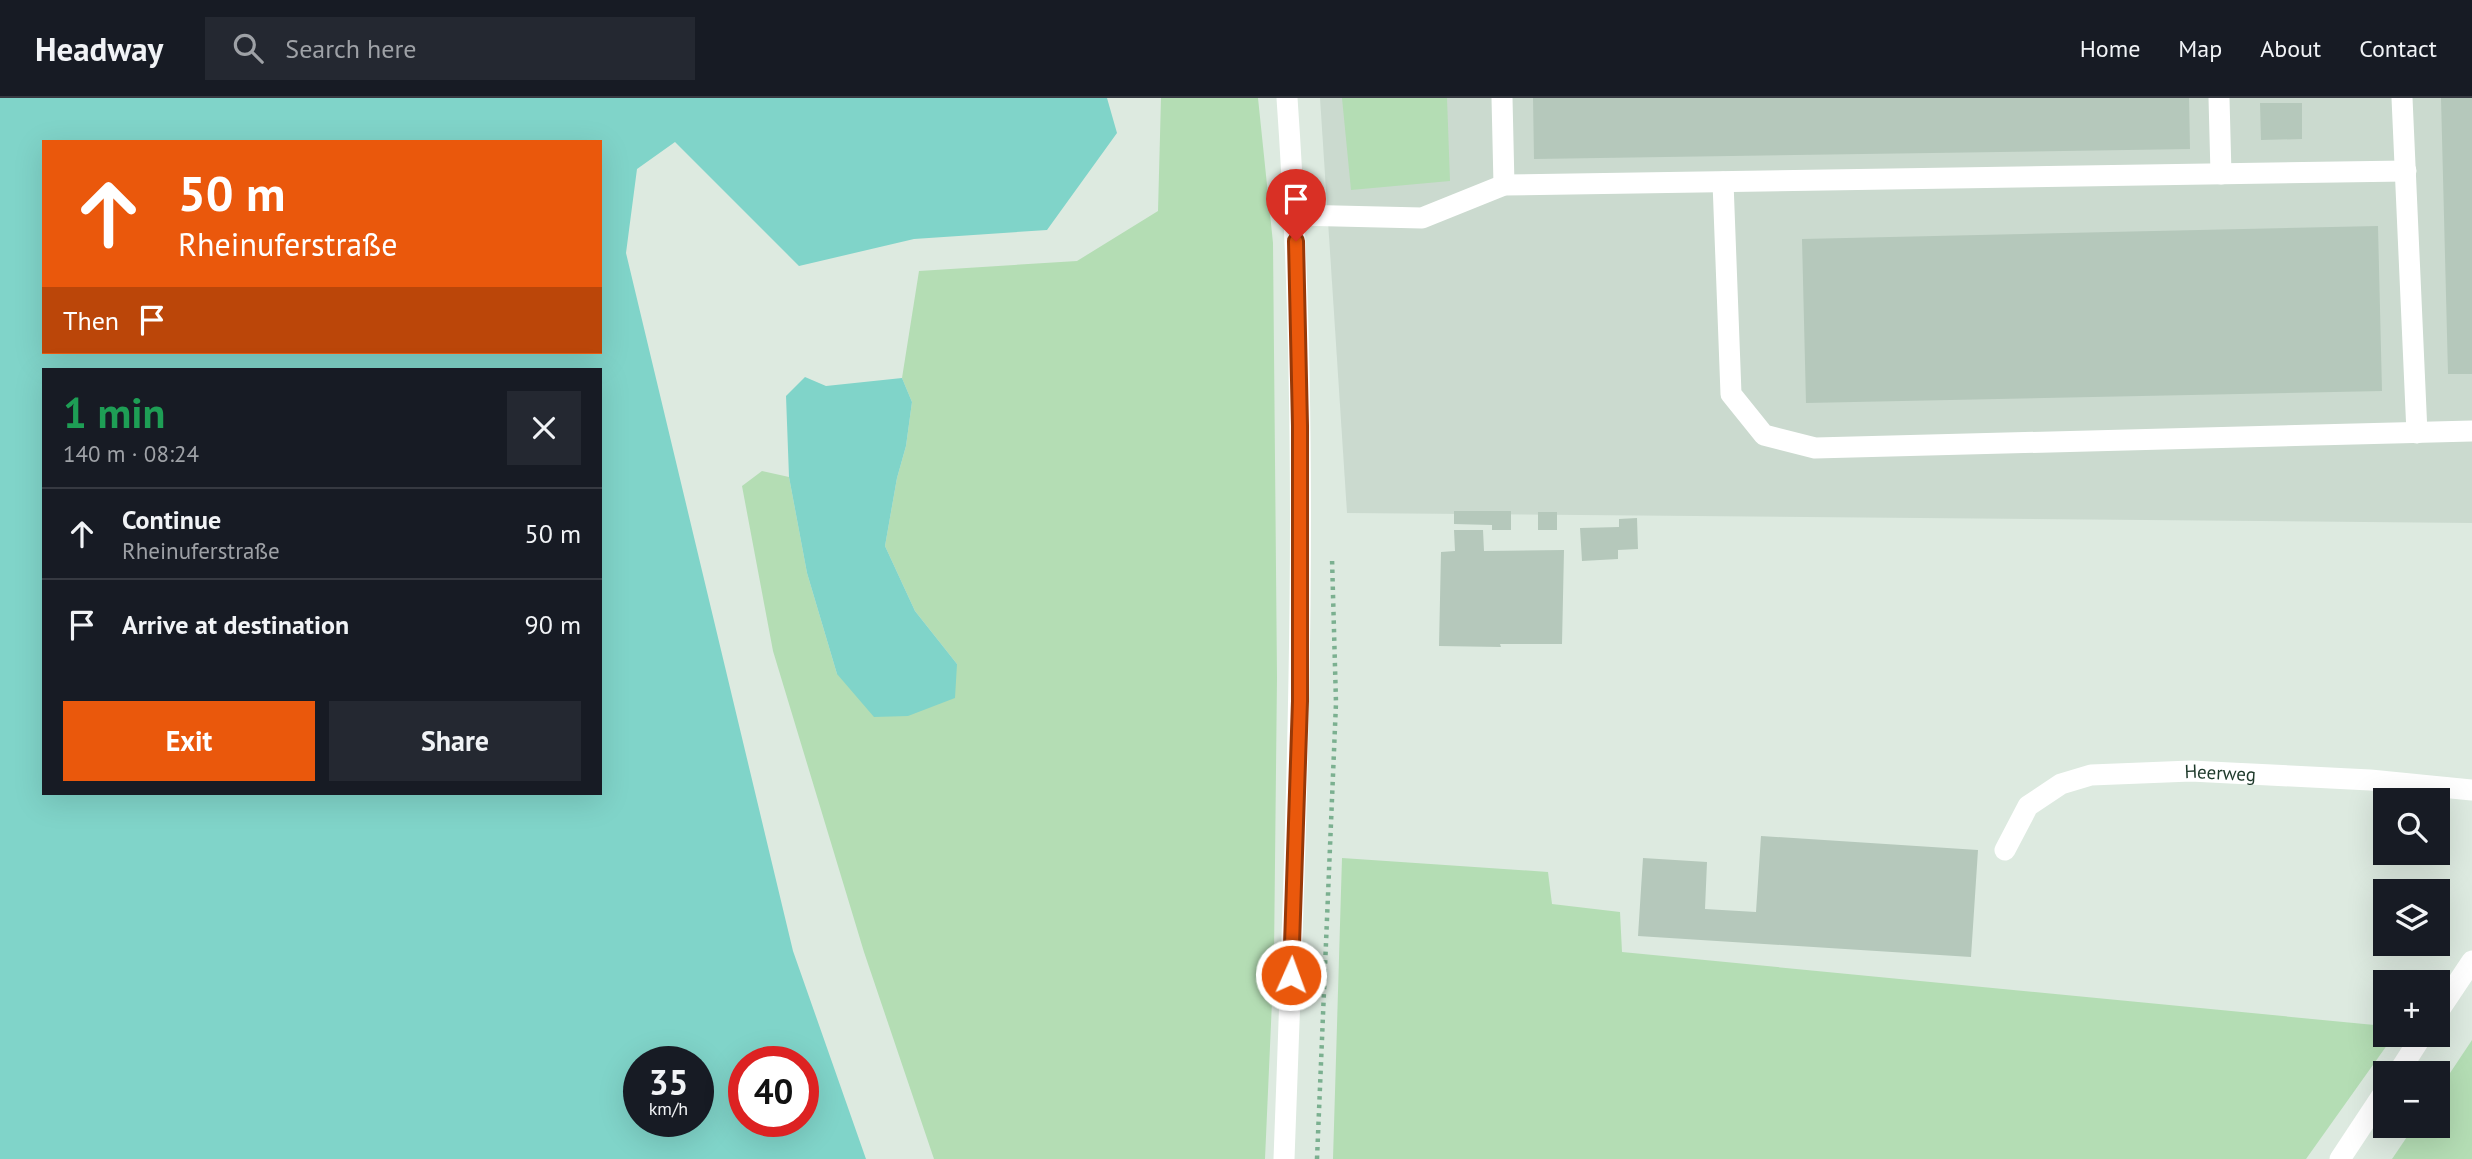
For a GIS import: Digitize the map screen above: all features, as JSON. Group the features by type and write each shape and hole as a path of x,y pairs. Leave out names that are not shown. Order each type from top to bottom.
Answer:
{"street":[{"path":"1284,1159 1300,715 1300,426 1295,215 1287,98"},
{"path":"1502,98 1504,184"},
{"path":"2219,98 2221,174"},
{"path":"2402,98 2417,433"},
{"path":"1295,215 1422,218 1504,184 2406,172"},
{"path":"1723,181 1731,394 1764,435 1815,448 2472,431"},
{"name":"Heerweg","path":"2005,850 2028,806 2061,783 2091,775 2191,771 2370,780 2472,790"},
{"path":"2450,995 2472,961"},
{"path":"2340,1159 2373,1109"}],"shaded area":[{"path":"1320,98 2472,98 2472,523 1347,513"}],"green space":[{"path":"1161,98 1258,98 1273,243 1277,677 1274,956 1265,1159 934,1159 864,952 773,651 742,486 762,471 789,477 807,573 837,674 957,664 915,611 885,546 897,478 906,446 912,402 902,378 919,271 1077,261 1158,211"},
{"path":"1342,98 1447,98 1450,181 1351,190"},
{"path":"1342,858 1548,872 1552,904 1620,912 1622,952 2373,1025 2373,1047 2386,1047 2373,1061 2373,1065 2306,1159 1333,1159"},
{"path":"2472,1040 2472,1159 2392,1159 2406,1138 2450,1138 2450,1073"}],"water":[{"path":"0,98 1107,98 1117,133 1047,230 914,239 799,266 675,142 637,169 626,253 793,951 866,1159 0,1159"},
{"path":"805,377 826,386 902,378 912,402 906,446 897,478 885,546 915,611 957,664 955,698 908,716 874,717 837,674 807,573 789,477 786,396"}],"building":[{"path":"1533,98 2189,98 2190,149 1534,159"},
{"path":"2441,98 2472,98 2472,374 2448,374"},
{"path":"2260,103 2302,103 2302,139 2261,140"},
{"path":"2378,226 2382,391 1806,403 1802,239"},
{"path":"1454,511 1511,511 1511,530 1492,530 1492,525 1454,524"},
{"path":"1538,512 1557,512 1557,530 1538,530"},
{"path":"1637,518 1638,549 1618,550 1618,559 1582,561 1580,528 1619,527 1619,519"},
{"path":"1454,530 1483,530 1484,551 1564,550 1562,644 1439,646 1441,552 1455,551"},
{"path":"1761,836 1978,850 1971,957 1638,936 1643,858 1707,862 1705,909 1756,912"}],"route":[{"path":"1291,975 1300,701 1300,426 1296,241"}]}
